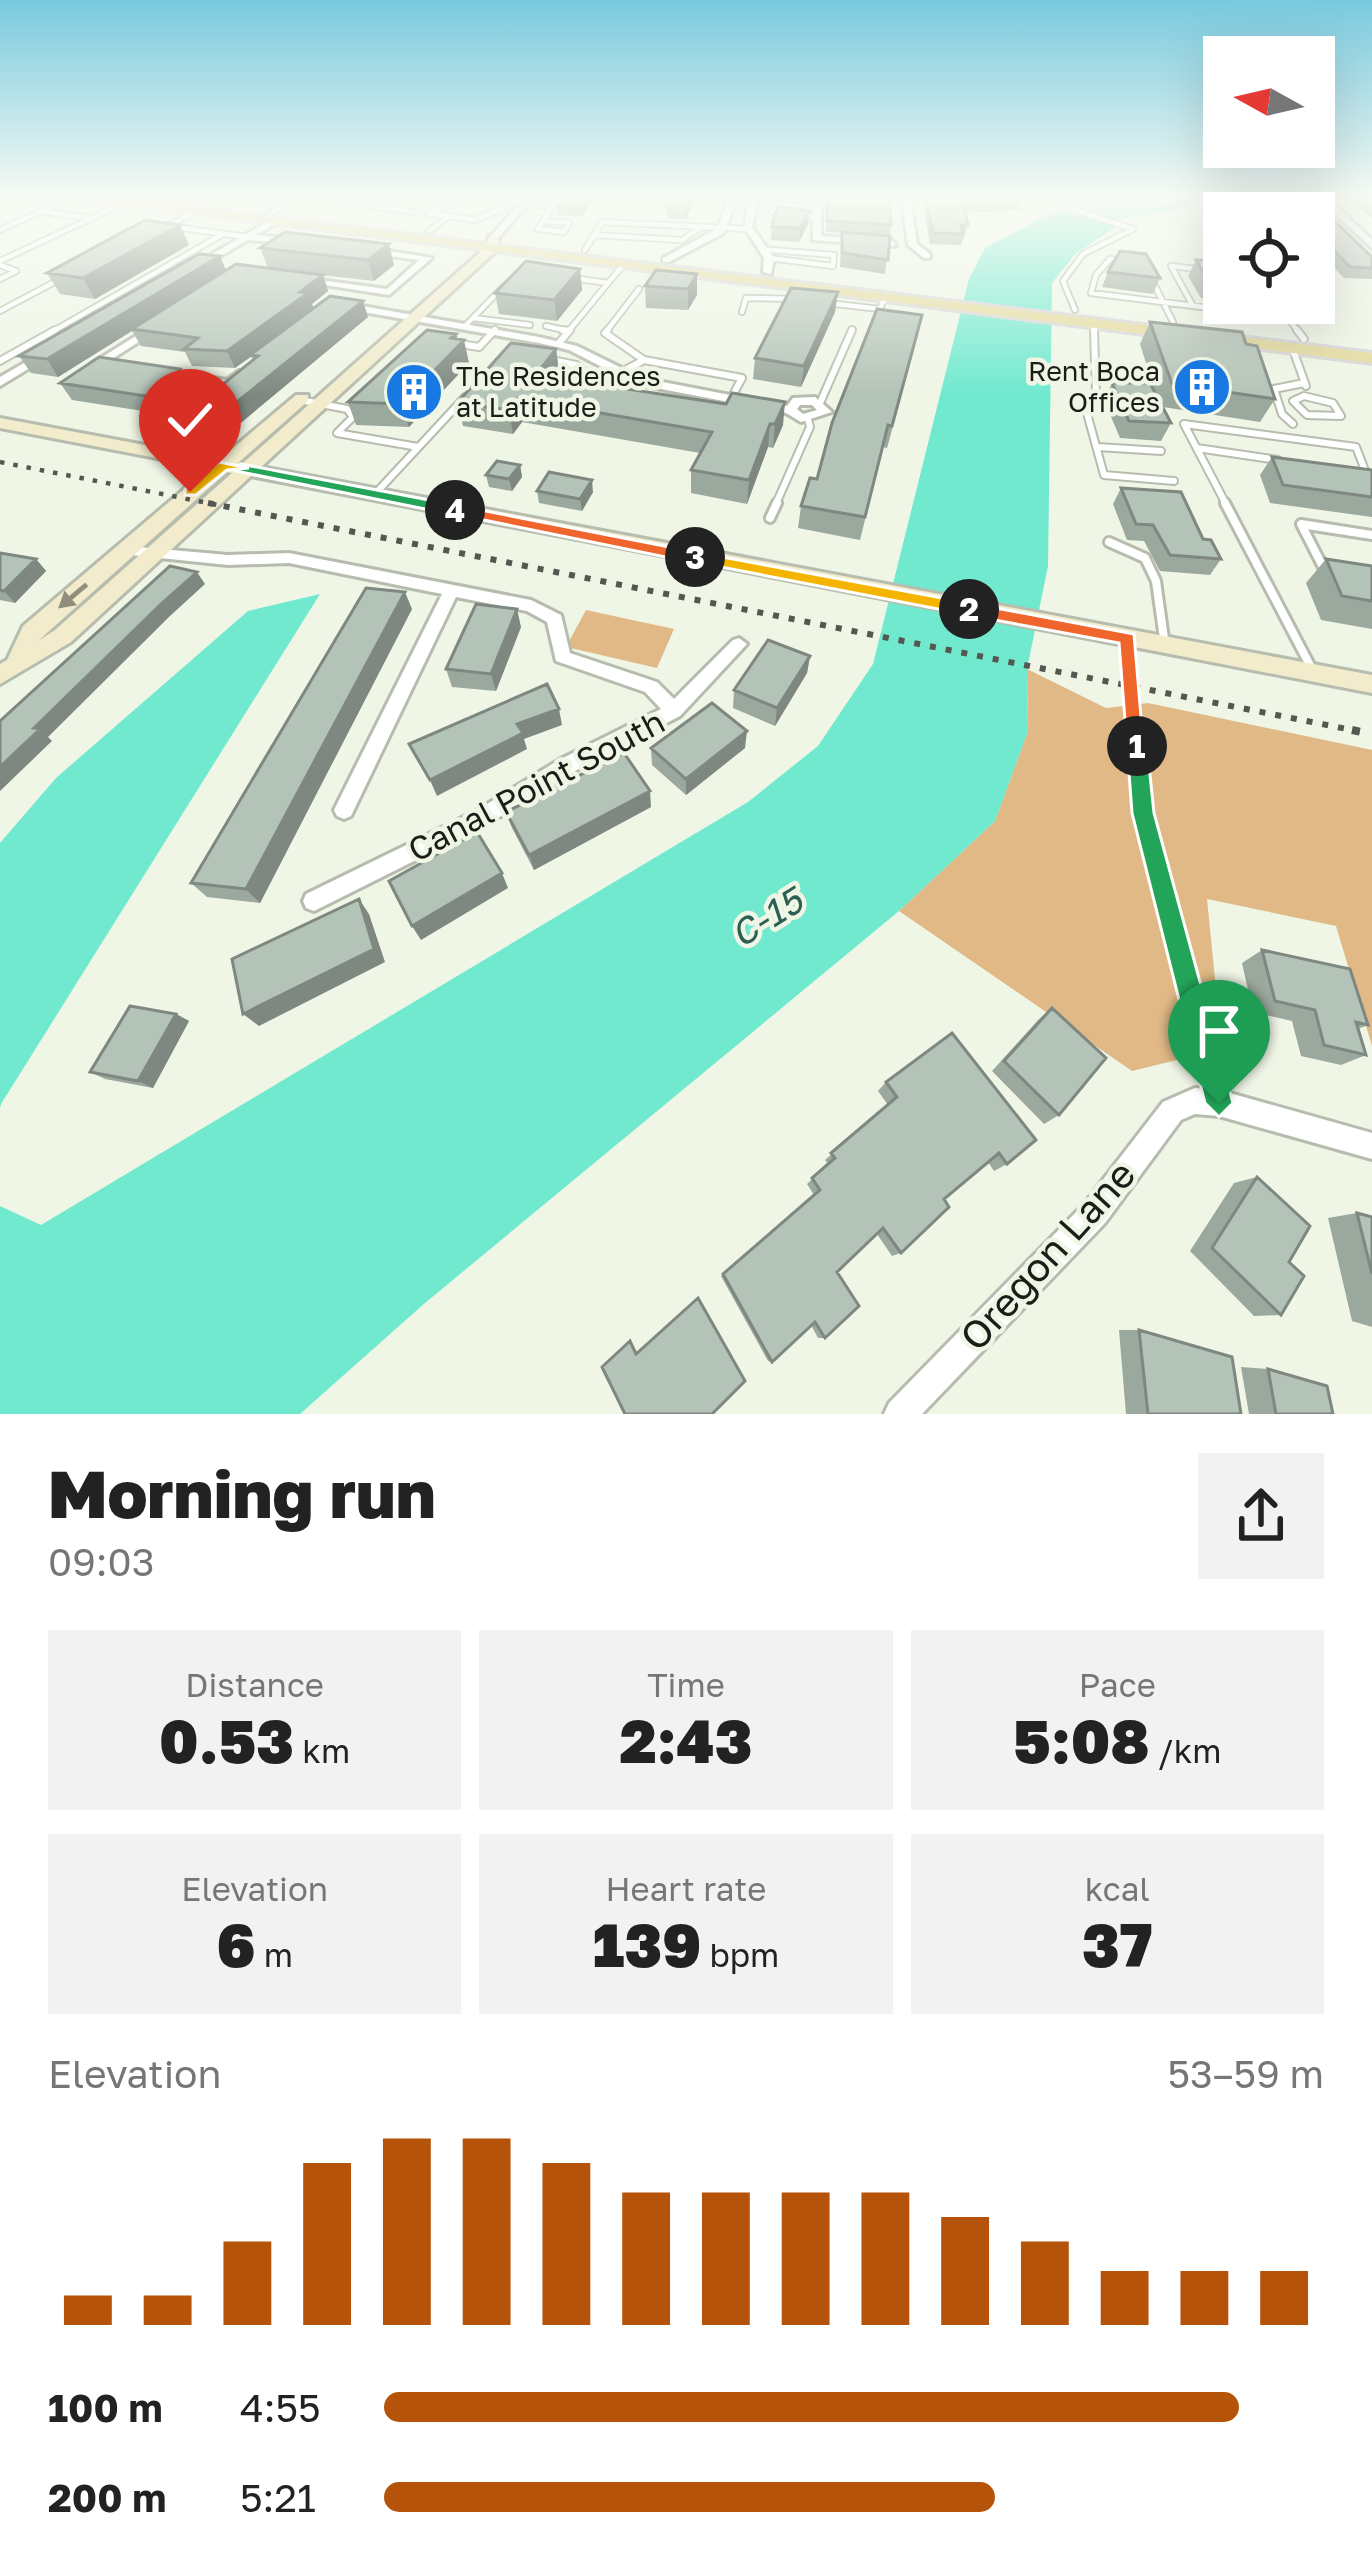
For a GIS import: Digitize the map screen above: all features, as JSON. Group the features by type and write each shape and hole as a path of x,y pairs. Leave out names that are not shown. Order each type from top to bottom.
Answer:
{"main road":[{"path":"624,264 730,277 814,278 1072,315 1372,348"},
{"path":"691,264 883,302 957,300"},
{"path":"1072,315 1173,322 1372,358"}],"street":[{"path":"164,285 200,264"},
{"path":"294,280 389,292 421,264"},
{"path":"6,662 63,636 155,552 299,400 465,264"},
{"path":"766,264 772,277"},
{"path":"355,288 334,304 469,321 495,331 563,337 624,371 794,406 820,403 824,415 808,419 794,406"},
{"path":"119,368 97,364 177,313"},
{"path":"6,662 31,632 126,550 320,403 406,316"},
{"path":"0,382 62,345"},
{"path":"141,371 229,385 264,358"},
{"path":"0,423 1372,684"},
{"path":"126,550 228,560 289,558 531,606 555,620 562,657 651,687 674,711"},
{"path":"344,810 450,592"},
{"name":"Canal Point South","path":"314,901 481,818 566,766 674,711 740,644"},
{"path":"1207,1102 1372,1146"},
{"name":"Oregon Lane","path":"900,1414 1095,1213 1172,1111 1207,1102"}],"lane":[{"path":"0,279 16,271 2,264"},
{"path":"0,361 169,264"},
{"path":"546,326 563,337 624,264"},
{"path":"742,312 746,298 772,277 833,264"},
{"path":"1073,264 1063,281 1096,395 1085,406 1104,476 1174,481"},
{"path":"1106,264 1096,275 1091,293 1203,307"},
{"path":"1144,264 1173,322"},
{"path":"1192,306 1171,266 1203,270"},
{"path":"0,311 71,273"},
{"path":"469,321 513,278"},
{"path":"569,278 608,283"},
{"path":"639,289 605,333 644,360 742,378 722,413"},
{"path":"469,321 530,325"},
{"path":"1291,324 1311,396"},
{"path":"820,403 852,330"},
{"path":"440,341 479,347 495,331"},
{"path":"534,357 575,365 615,390"},
{"path":"599,384 644,360"},
{"path":"1297,439 1274,389 1304,383"},
{"path":"187,417 229,385"},
{"path":"375,494 473,388"},
{"path":"1311,396 1333,403 1342,413 1331,419 1308,415 1293,401 1311,396"},
{"path":"299,400 347,409 353,417"},
{"path":"363,407 337,433 418,447"},
{"path":"1293,424 1308,415"},
{"path":"770,518 810,427 808,419"},
{"path":"1314,673 1184,424 1356,447 1368,473 1347,470"},
{"path":"1098,447 1160,451"},
{"path":"1197,448 1283,461"},
{"path":"1339,567 1322,565 1301,524 1372,535"},
{"path":"1109,542 1145,558 1156,581 1165,646"}],"path":[{"path":"1127,638 1143,813 1207,1102"}],"shaded area":[{"path":"586,610 674,629 657,668 566,647"},
{"path":"1027,669 1106,708 1148,703 1372,750 1372,1046 1336,926 1207,899 1222,1049 1132,1071 899,911 995,821 1028,731"}],"water":[{"name":"C-15","path":"977,264 1067,264 1052,283 1048,566 1027,669 1028,731 995,821 899,911 425,1303 300,1414 0,1414 0,1206 41,1225 748,802 818,746 873,664 969,279"},
{"path":"320,594 0,1108 0,843 56,778 248,611"}],"building":[{"path":"64,264 109,264 83,278 47,273"},
{"path":"181,264 207,264 47,359 19,356"},
{"path":"236,264 323,275 300,292 308,293 227,351 184,349 198,338 132,329"},
{"path":"523,264 580,269 554,300 495,293"},
{"path":"1113,264 1152,264 1160,278 1108,272"},
{"path":"656,270 697,274 688,289 645,286"},
{"path":"791,288 838,292 804,366 755,358"},
{"path":"330,296 363,301 228,409 198,404 258,356 250,355"},
{"path":"877,309 922,315 865,517 801,506 810,478 817,479 832,423"},
{"path":"1150,322 1242,332 1246,344 1257,346 1275,399 1172,384"},
{"path":"427,330 456,334 451,338 464,340 402,404 348,402"},
{"path":"511,343 556,349 539,371 610,382 607,386 726,404 732,393 785,402 775,424 770,424 749,480 691,470 712,432 518,399 509,410 457,403"},
{"path":"99,357 180,369 152,397 60,383"},
{"path":"1112,383 1150,383 1171,423 1129,421"},
{"path":"1272,457 1372,470 1372,497 1283,485"},
{"path":"497,461 520,465 509,479 486,475"},
{"path":"549,472 592,480 580,499 537,491"},
{"path":"1121,488 1181,492 1203,539 1211,540 1221,559 1170,555 1153,525 1136,524"},
{"path":"0,553 36,559 4,591 0,590"},
{"path":"1326,559 1372,566 1372,601 1342,596"},
{"path":"170,566 197,572 34,728 40,729 0,767 0,721"},
{"path":"366,588 405,592 246,889 191,883"},
{"path":"476,604 517,609 491,674 446,669"},
{"path":"768,640 810,656 777,708 734,690"},
{"path":"547,684 559,709 517,724 523,733 430,780 409,744"},
{"path":"712,703 747,731 686,779 651,748"},
{"path":"624,753 650,791 529,855 506,812"},
{"path":"477,832 502,873 412,926 389,881"},
{"path":"359,899 374,949 243,1014 232,959"},
{"path":"1262,950 1350,969 1368,1025 1356,1022 1366,1055 1324,1045 1315,1010 1275,1001"},
{"path":"130,1006 176,1014 138,1081 90,1072"},
{"path":"1052,1008 1106,1058 1059,1115 1004,1061"},
{"path":"952,1033 1036,1140 1007,1164 999,1153 944,1199 949,1207 901,1253 883,1228 837,1272 859,1306 825,1338 815,1322 772,1362 723,1274 820,1190 812,1178 835,1158 831,1153 897,1097 886,1082"},
{"path":"1257,1177 1310,1226 1289,1262 1304,1276 1281,1315 1212,1248"},
{"path":"1357,1213 1372,1217 1372,1274"},
{"path":"698,1298 745,1381 712,1414 625,1414 602,1367 630,1341 636,1354"},
{"path":"1139,1330 1232,1357 1241,1414 1148,1414"},
{"path":"1268,1369 1327,1386 1333,1414 1276,1414"}],"railway":[{"path":"0,462 223,506"},
{"path":"208,503 1367,733"},
{"path":"1352,730 1367,733"},
{"path":"1367,733 1372,734"}],"place":[{"name":"Rent Boca Offices","path":"1202,387"},
{"name":"The Residences at Latitude","path":"414,392"}],"route":[{"path":"190,492 224,465 1127,638 1143,813 1219,1103"}]}
